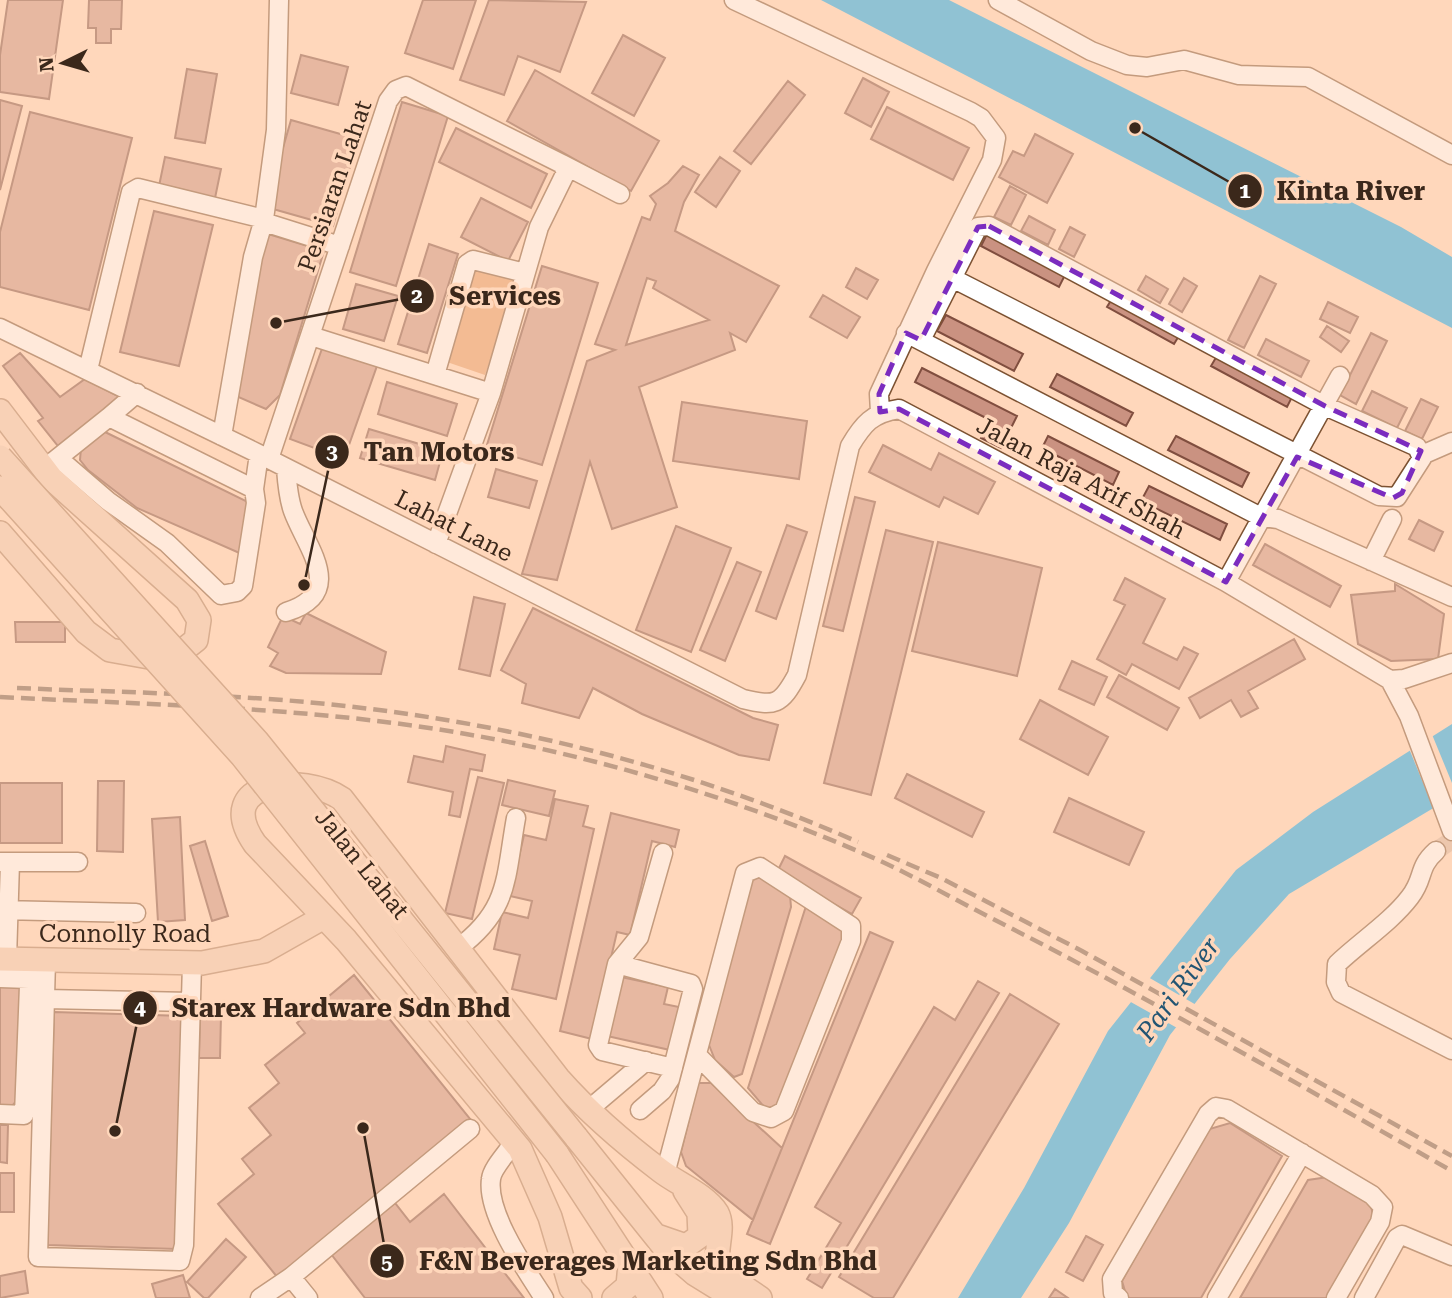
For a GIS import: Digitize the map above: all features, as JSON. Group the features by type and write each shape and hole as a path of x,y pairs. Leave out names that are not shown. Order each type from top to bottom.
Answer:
{"main road":[{"path":"0,411 50,464 96,522 187,600 199,620 196,640 182,651 149,657 110,650 86,632 0,533"},
{"name":"Jalan Lahat","path":"0,457 257,741 654,1235 684,1266 734,1298"},
{"name":"Jalan Lahat","path":"0,488 242,756 557,1154 651,1298"},
{"path":"580,1298 572,1288 550,1217 514,1142 324,917 248,834 244,825 243,806 261,788 305,785 330,791 342,799 457,949 587,1111 713,1207 719,1218 716,1254 720,1271 760,1298"},
{"name":"Connolly Road","path":"2,965 35,967 192,964 233,960 264,951 324,917"},
{"path":"654,1235 686,1246 701,1236 699,1213 672,1178"},
{"path":"614,1298 628,1286 630,1264"}],"street":[{"path":"222,436 253,257 264,219 276,130 279,0"},
{"path":"734,0 971,112 996,138 992,160 914,336"},
{"path":"998,0 1091,51 1127,65 1147,67 1184,60 1239,75 1308,77 1452,155"},
{"name":"Persiaran Lahat","path":"50,464 167,543 221,595 237,592 243,586 256,503 254,489 264,456 312,336 388,101 396,90 406,86 562,164"},
{"path":"562,164 620,194"},
{"path":"436,544 491,393 539,227 564,180 566,172 562,164"},
{"path":"88,370 131,192 138,188 264,219 267,223 340,246"},
{"path":"880,412 879,394 952,278 978,228 989,226 1325,406 1417,447 1422,455"},
{"path":"435,375 467,264 473,260 526,273"},
{"path":"952,278 1297,457 1379,496 1393,498 1402,493 1422,455 1452,442"},
{"name":"Lahat Lane","path":"0,328 264,456 743,699 775,703 785,696 797,675 850,446 862,425 880,412"},
{"path":"312,336 491,393"},
{"path":"914,336 1261,517 1278,519 1452,597"},
{"path":"1226,582 1340,376"},
{"path":"50,464 137,393"},
{"name":"Jalan Raja Arif Shah","path":"880,412 899,409 1226,582 1390,680"},
{"path":"109,417 254,489"},
{"path":"286,468 294,514 319,562 314,597 286,612"},
{"path":"1371,561 1392,519"},
{"path":"1452,663 1404,679 1390,680 1409,716 1452,831"},
{"path":"457,949 481,930 497,909 516,818"},
{"path":"1436,851 1423,862 1420,884 1408,900 1337,964 1336,982 1341,993 1452,1049"},
{"path":"663,853 639,937 617,964 598,1045 602,1051 673,1068"},
{"path":"2,965 5,862 78,862"},
{"path":"672,1178 698,1056 745,873 760,867 851,926 851,941 784,1111 778,1117 762,1116 754,1112 698,1056"},
{"path":"4,910 136,913"},
{"path":"35,967 45,999 38,1257 180,1261 184,1245 192,964"},
{"path":"617,964 692,986 667,1085 640,1110"},
{"path":"0,1114 24,1115 35,967"},
{"path":"45,999 191,1002"},
{"path":"587,1111 646,1062"},
{"path":"1119,1298 1113,1293 1112,1279 1208,1114 1216,1107 1227,1109 1302,1153 1372,1195 1383,1207 1380,1222 1336,1298"},
{"path":"260,1298 291,1277 470,1129"},
{"path":"514,1142 490,1177 491,1192 496,1213 544,1298"},
{"path":"1217,1298 1302,1153"},
{"path":"1364,1298 1397,1238 1402,1235 1452,1256"},
{"path":"291,1277 308,1298"}],"highlighted area":[{"path":"989,226 1325,406 1421,451 1402,493 1393,498 1297,457 1226,582 899,409 880,412 879,394 906,333 921,340 978,227"}],"shaded area":[{"path":"476,267 517,281 485,375 444,361"}],"water":[{"path":"821,0 949,0 1401,227 1452,257 1452,328"},
{"name":"Pari River","path":"1452,724 1452,797 1289,894 1230,959 1170,1035 1069,1223 1021,1298 958,1298 1024,1188 1108,1031 1236,870 1313,812"}],"pier":[{"path":"1431,732 1452,783 1452,802 1435,812 1408,746"},
{"path":"1148,977 1198,1006 1179,1029 1129,1001"}],"building":[{"path":"8,0 63,0 49,99 0,92 0,55"},
{"path":"89,0 122,0 121,29 111,29 111,43 96,43 96,28 88,28"},
{"path":"423,0 476,0 453,69 405,53"},
{"path":"489,0 586,2 560,72 518,56 504,95 460,80"},
{"path":"623,35 665,58 634,116 592,93"},
{"path":"301,55 348,67 338,105 291,93"},
{"path":"187,69 217,74 205,143 175,138"},
{"path":"535,70 659,141 631,191 507,121"},
{"path":"863,78 889,92 871,127 845,113"},
{"path":"788,81 805,95 751,164 734,151"},
{"path":"0,100 22,106 0,190"},
{"path":"402,102 448,116 396,286 350,272"},
{"path":"887,107 969,148 953,180 871,139"},
{"path":"30,112 132,138 89,310 0,287 0,232"},
{"path":"291,120 358,139 333,226 266,207"},
{"path":"456,128 547,174 531,208 439,162"},
{"path":"1035,134 1073,154 1047,203 999,177 1013,151 1024,156"},
{"path":"165,157 221,169 215,198 159,186"},
{"path":"720,157 740,171 716,207 695,192"},
{"path":"683,166 699,175 684,202 675,231 779,286 746,342 730,333 735,350 639,387 677,507 612,529 590,462 557,580 522,574 587,361 615,350 595,344 642,217 650,220 656,204 650,196 668,183","holes":["647,278 656,281 653,288 709,320 626,345"]},
{"path":"1010,186 1026,195 1011,225 994,217"},
{"path":"481,198 528,222 508,261 461,237"},
{"path":"154,211 213,225 179,366 120,352"},
{"path":"1029,216 1055,230 1048,245 1021,231"},
{"path":"1070,227 1085,235 1074,257 1059,249"},
{"path":"989,230 1067,271 1059,287 981,246"},
{"path":"265,233 324,251 280,395 266,409 236,396"},
{"path":"429,244 458,254 427,353 398,344"},
{"path":"542,266 598,283 542,465 486,448"},
{"path":"856,268 878,280 867,299 846,287"},
{"path":"1146,276 1168,289 1160,303 1138,290"},
{"path":"1260,276 1276,284 1244,348 1228,340"},
{"path":"1184,278 1197,286 1182,312 1169,304"},
{"path":"356,284 398,296 384,341 343,329"},
{"path":"823,295 860,317 847,338 810,317"},
{"path":"1113,297 1180,334 1174,344 1107,307"},
{"path":"1328,302 1358,317 1350,333 1320,319"},
{"path":"946,315 1023,354 1014,371 937,331"},
{"path":"1327,326 1349,341 1341,352 1320,337"},
{"path":"1371,333 1387,341 1356,404 1340,395"},
{"path":"1266,339 1309,361 1301,377 1258,355"},
{"path":"324,343 378,363 344,459 290,439"},
{"path":"20,353 60,397 85,379 120,397 58,446 38,421 43,418 3,366"},
{"path":"1218,354 1293,395 1287,407 1211,366"},
{"path":"922,368 1017,416 1001,448 981,438 990,420 915,382"},
{"path":"1057,374 1133,413 1126,426 1050,387"},
{"path":"387,382 457,404 447,436 378,414"},
{"path":"1372,391 1407,408 1397,428 1362,411"},
{"path":"1421,399 1438,407 1422,439 1405,431"},
{"path":"682,402 807,421 799,479 673,461"},
{"path":"369,429 443,451 435,480 360,458"},
{"path":"103,431 250,503 244,555 137,508 88,470 80,460 81,448"},
{"path":"1048,436 1119,472 1113,485 1042,448"},
{"path":"1176,436 1249,473 1242,487 1168,450"},
{"path":"883,445 931,470 939,453 995,482 978,514 944,497 939,507 869,472"},
{"path":"496,469 537,481 529,508 488,497"},
{"path":"1149,486 1227,524 1220,540 1141,501"},
{"path":"855,497 875,502 843,631 823,626"},
{"path":"1419,520 1443,532 1434,551 1409,539"},
{"path":"787,525 807,532 776,619 756,611"},
{"path":"676,526 731,548 691,652 636,630"},
{"path":"886,530 933,542 871,795 824,783"},
{"path":"938,542 1042,568 1017,676 912,651"},
{"path":"1265,544 1341,586 1330,607 1253,565"},
{"path":"737,562 761,572 725,661 700,650"},
{"path":"1125,578 1165,599 1143,643 1177,660 1184,647 1198,654 1179,689 1132,664 1126,675 1097,659 1125,605 1114,600"},
{"path":"1395,584 1444,614 1438,659 1391,661 1358,644 1351,595 1395,591"},
{"path":"474,597 505,604 490,676 459,669"},
{"path":"533,608 753,718 778,725 769,760 739,755 642,714 593,688 579,718 522,703 526,684 501,670"},
{"path":"306,613 386,652 381,674 286,673 270,666 278,653 268,647 283,616 300,624"},
{"path":"15,622 65,622 65,642 16,642"},
{"path":"1294,639 1305,659 1248,691 1258,708 1241,717 1231,700 1200,718 1189,698"},
{"path":"1072,661 1107,677 1094,705 1059,689"},
{"path":"1119,675 1179,708 1167,730 1107,697"},
{"path":"1040,700 1108,737 1088,775 1020,739"},
{"path":"446,746 485,755 482,771 470,769 460,817 449,815 453,792 408,782 414,756 443,762"},
{"path":"907,774 984,812 972,837 895,798"},
{"path":"478,777 504,783 472,919 445,913"},
{"path":"508,780 555,791 549,816 502,805"},
{"path":"98,781 124,781 123,852 97,851"},
{"path":"0,783 62,783 62,843 0,843"},
{"path":"1069,798 1144,832 1129,865 1054,832"},
{"path":"555,799 588,806 583,826 594,829 556,999 512,989 520,955 494,949 502,912 528,918 532,901 510,896 524,835 546,840"},
{"path":"611,813 679,830 675,847 652,841 630,935 617,932 592,1039 560,1031"},
{"path":"180,817 185,920 158,922 152,819"},
{"path":"205,841 228,916 212,921 190,846"},
{"path":"785,856 861,898 852,914 777,872"},
{"path":"760,874 790,895 791,907 742,1074 734,1077 715,1060 707,1040 749,876"},
{"path":"806,906 843,930 846,943 779,1106 766,1109 748,1088"},
{"path":"870,932 893,942 770,1244 747,1234"},
{"path":"354,975 471,1120 278,1278 218,1204 254,1174 242,1159 271,1135 249,1108 279,1083 265,1065 305,1033 297,1023"},
{"path":"621,977 668,987 664,1004 679,1007 670,1050 607,1036"},
{"path":"978,981 999,993 822,1288 807,1279 841,1223 815,1207 934,1007 955,1020"},
{"path":"0,983 25,983 21,1096 11,1107 0,1107"},
{"path":"1010,994 1059,1024 893,1298 874,1298 839,1277"},
{"path":"54,1012 184,1016 177,1249 47,1245"},
{"path":"200,1015 221,1015 220,1058 199,1058"},
{"path":"698,1083 711,1083 782,1148 753,1220 686,1166 681,1152"},
{"path":"1230,1123 1282,1156 1201,1298 1127,1298 1122,1281 1206,1130"},
{"path":"0,1125 8,1125 7,1163 0,1162"},
{"path":"0,1173 14,1173 14,1212 0,1212"},
{"path":"1328,1177 1370,1201 1374,1220 1331,1298 1240,1298 1308,1180"},
{"path":"444,1194 524,1298 365,1298 331,1254 395,1203 410,1222"},
{"path":"1086,1236 1103,1245 1083,1281 1066,1272"},
{"path":"226,1239 246,1257 208,1298 204,1298 187,1282"},
{"path":"25,1271 28,1293 0,1298 0,1276"},
{"path":"183,1275 190,1298 156,1298 152,1284"},
{"path":"1055,1289 1068,1298 1049,1298"}],"tunnel":[{"path":"1436,851 1452,840"}],"railway":[{"path":"17,688 283,700 371,709 496,729 558,742 680,776 740,795 858,842"},
{"path":"0,697 234,708 408,725 518,744 675,784 827,838 907,874 1172,1014 1452,1171"},
{"path":"887,855 941,878 1082,951 1452,1156"}],"place":[{"name":"Kinta River","path":"1135,128"},
{"name":"Services","path":"276,323"},
{"name":"Tan Motors","path":"304,585"},
{"name":"F&N Beverages Marketing Sdn Bhd","path":"363,1128"},
{"name":"Starex Hardware Sdn Bhd","path":"115,1131"}]}
